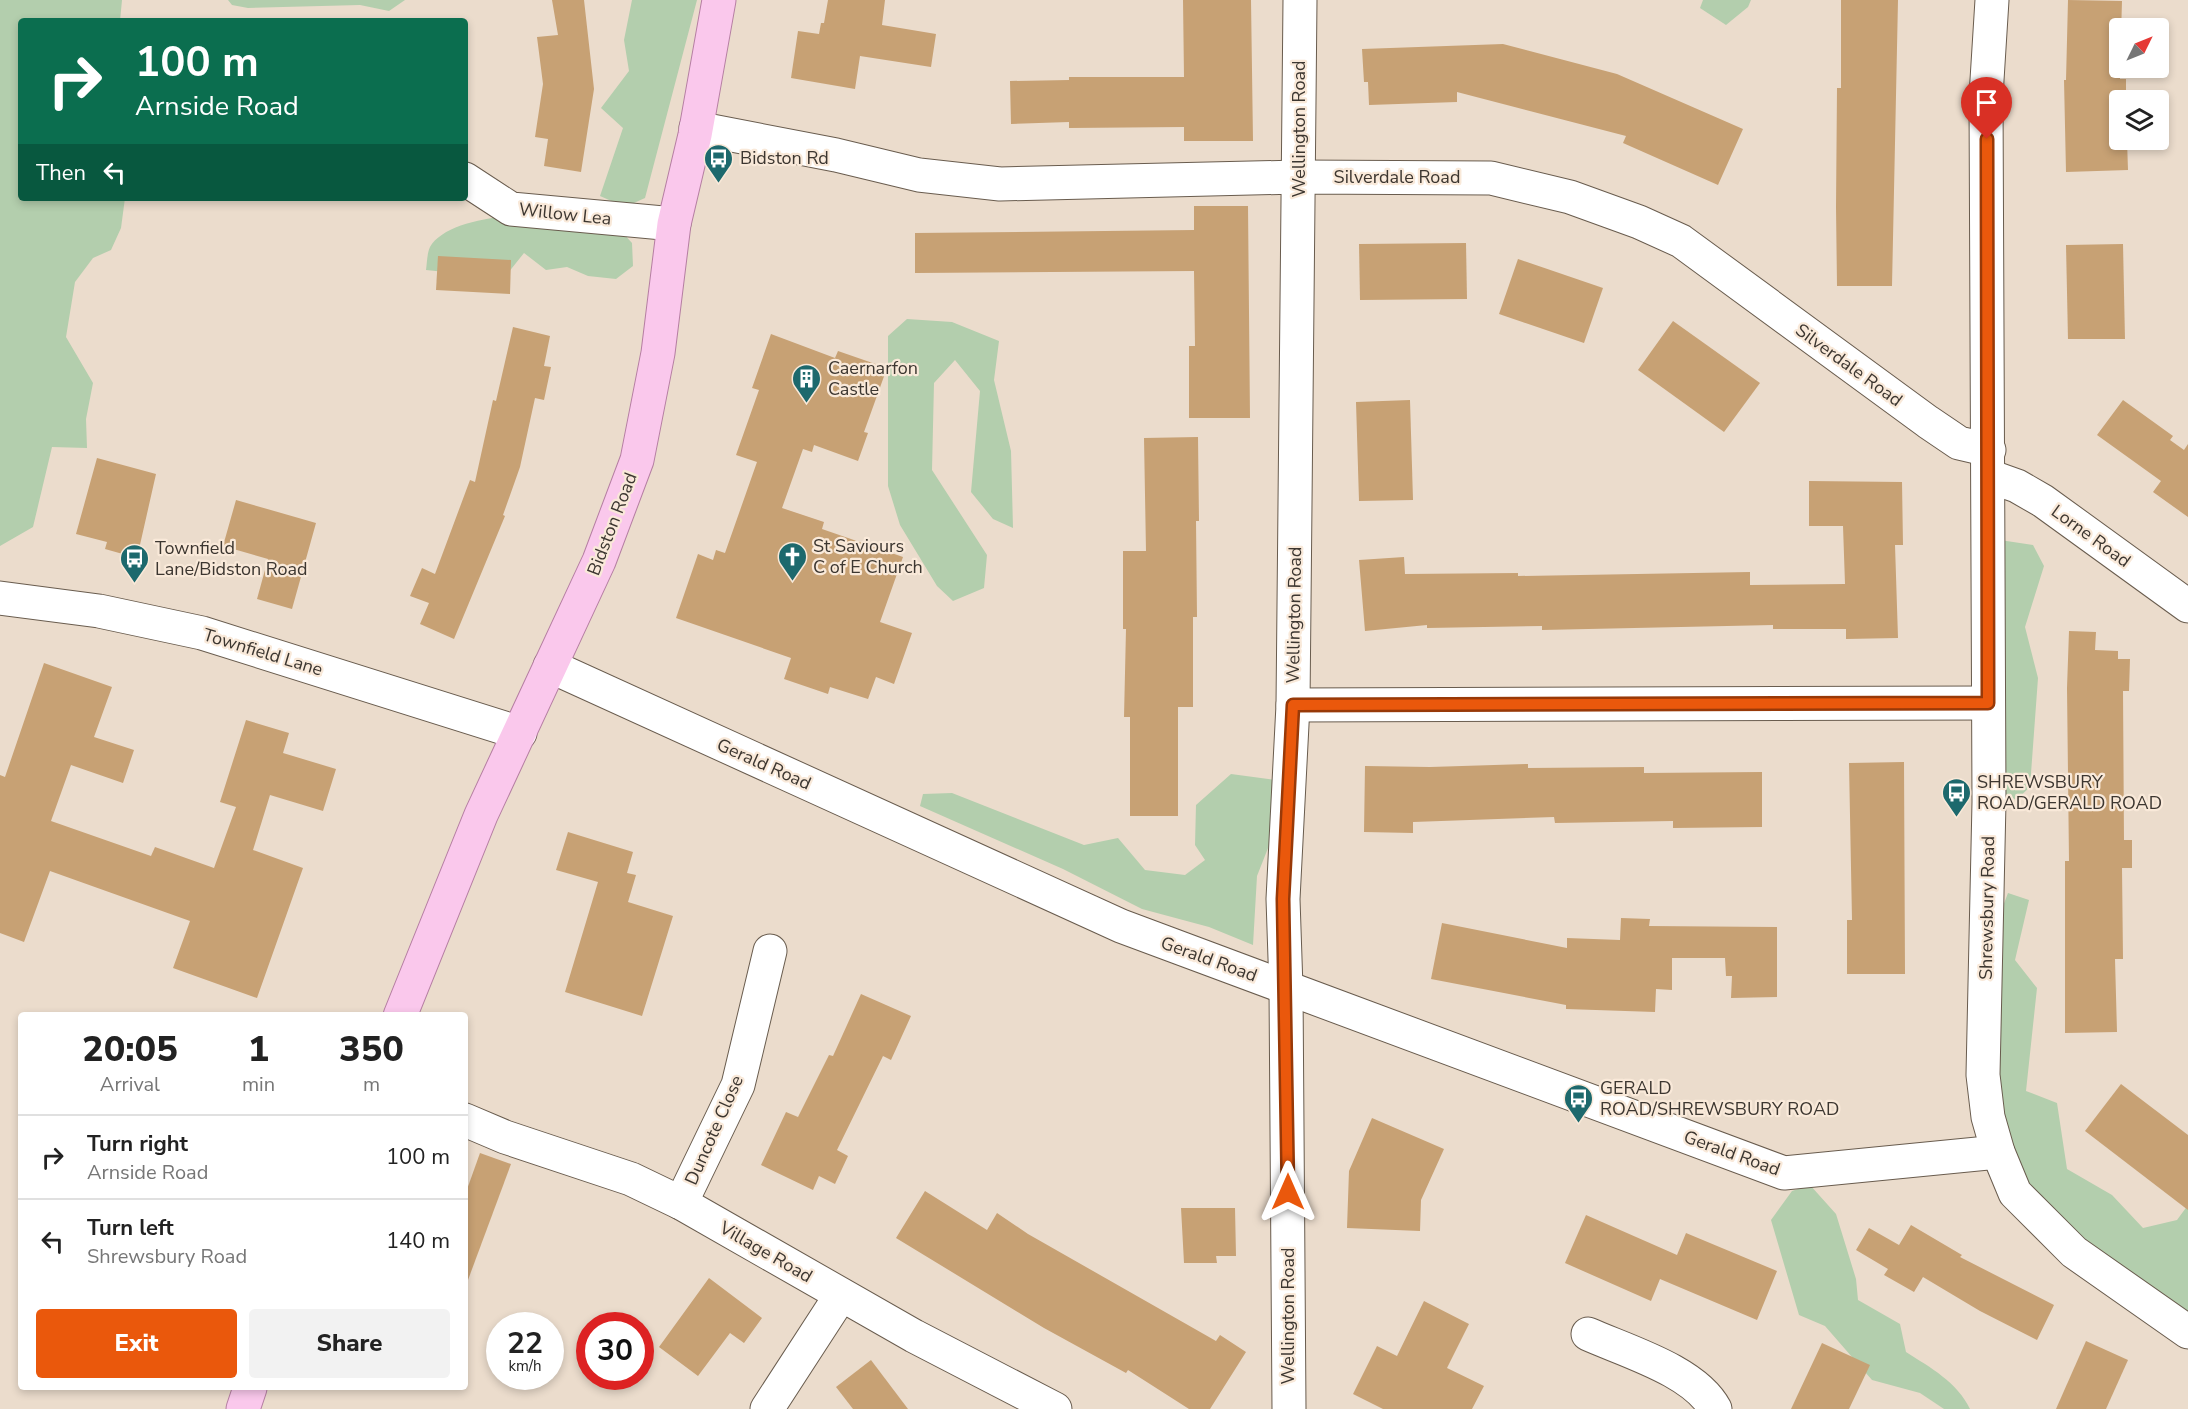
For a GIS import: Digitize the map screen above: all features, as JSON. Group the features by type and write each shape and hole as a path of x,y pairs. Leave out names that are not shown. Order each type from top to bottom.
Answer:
{"main road":[{"name":"Bidston Road","path":"402,1012 480,815 599,561 637,460 658,354 674,224 696,128 719,0"},
{"path":"243,1409 249,1390"}],"street":[{"name":"Wellington Road","path":"1289,1409 1286,988 1283,899 1293,705 1300,0"},
{"name":"Shrewsbury Road","path":"1992,0 1986,96 1989,463 1983,1075 1988,1117 1998,1152 2015,1193 2074,1252 2188,1332"},
{"name":"Silverdale Road","path":"696,128 836,155 919,175 1000,184 1298,177 1491,178 1570,197 1639,222 1681,241 1989,463"},
{"name":"Willow Lea","path":"468,180 511,209 674,224"},
{"name":"Lorne Road","path":"1989,463 2017,486 2043,501 2188,606"},
{"name":"Townfield Lane","path":"0,598 99,611 202,633 520,733"},
{"name":"Gerald Road","path":"550,666 1121,926 1784,1173 1998,1152"},
{"path":"1293,705 1988,703"},
{"name":"Duncote Close","path":"681,1203 738,1085 770,951"},
{"name":"Village Road","path":"468,1121 505,1137 631,1179 681,1203 914,1336 1055,1409"},
{"path":"767,1409 841,1295"},
{"path":"1588,1334 1666,1368 1697,1386 1715,1409"}],"green space":[{"path":"0,0 122,0 120,18 18,18 18,201 125,201 121,228 111,250 93,258 75,282 66,337 93,383 86,419 87,448 52,447 33,527 0,546"},
{"path":"228,0 405,0 389,11 360,5 248,8 232,5"},
{"path":"632,0 697,0 645,198 625,207 600,196 623,128 601,108 629,71 624,40"},
{"path":"1703,0 1751,0 1748,7 1726,25 1700,8"},
{"path":"603,211 632,243 633,266 616,279 588,276 567,267 546,270 524,253 504,278 426,270 430,247 442,235 461,226 484,219 536,213"},
{"path":"907,319 952,322 999,341 994,380 1011,451 1013,528 993,519 971,492 980,391 955,360 934,383 932,470 987,555 984,588 953,601 937,586 900,525 888,486 888,336"},
{"path":"2000,540 2033,545 2044,566 2025,627 2038,678 2030,787 2016,800 1996,788"},
{"path":"1231,774 1276,780 1276,828 1257,876 1253,945 1209,927 1142,909 1063,869 920,806 923,794 952,793 1084,845 1118,838 1145,870 1185,875 1205,860 1195,845 1196,805"},
{"path":"2008,893 2029,900 2015,960 2037,988 2026,1091 2057,1103 2067,1169 2112,1195 2143,1228 2177,1220 2188,1205 2188,1312 2048,1219 2000,1135 1978,971"},
{"path":"1810,1185 1836,1214 1856,1279 1858,1300 1900,1324 1906,1352 1951,1383 1965,1399 1970,1409 1944,1409 1920,1393 1872,1380 1825,1326 1799,1315 1771,1220 1792,1191"}],"building":[{"path":"552,0 584,0 594,89 581,172 544,166 548,139 535,137 543,84 537,37 558,35"},
{"path":"828,0 885,0 882,25 936,34 931,67 860,56 855,89 791,78 798,31 819,34 821,23 824,23"},
{"path":"1183,0 1251,0 1253,141 1184,141 1184,127 1069,128 1069,122 1011,124 1010,81 1069,80 1069,77 1184,77"},
{"path":"1841,0 1898,0 1892,286 1837,286 1837,88 1841,88"},
{"path":"2068,0 2122,1 2122,18 2109,18 2109,78 2126,79 2126,90 2109,90 2109,150 2127,150 2128,170 2066,172 2064,80 2066,80"},
{"path":"1503,44 1617,74 1743,129 1718,185 1623,143 1626,136 1457,92 1457,102 1369,105 1368,82 1364,82 1362,49"},
{"path":"1194,206 1248,206 1250,418 1189,418 1189,346 1195,346 1194,271 915,273 915,233 1194,230"},
{"path":"1466,243 1467,299 1360,300 1359,244"},
{"path":"2123,244 2125,339 2068,339 2066,245"},
{"path":"438,256 511,260 510,294 436,290"},
{"path":"1518,259 1603,288 1584,343 1499,314"},
{"path":"1673,321 1760,383 1724,432 1638,370"},
{"path":"513,327 550,336 544,366 551,367 544,400 535,398 520,467 503,515 505,516 454,639 420,624 429,603 410,596 422,568 435,574 470,480 475,482 493,400 496,401"},
{"name":"St Saviours C of E Church","path":"771,334 835,358 838,351 887,368 864,432 868,433 858,461 814,445 812,452 803,449 782,508 824,522 822,529 903,557 880,622 912,633 894,684 876,677 868,699 830,687 828,694 784,679 791,658 676,618 698,554 713,560 716,550 725,553 757,462 736,455 759,390 752,388"},
{"path":"1410,400 1413,500 1359,501 1356,402"},
{"path":"2123,400 2173,436 2170,440 2184,450 2188,444 2188,517 2153,492 2161,481 2097,435"},
{"path":"1198,437 1199,521 1196,521 1197,617 1193,617 1193,707 1178,707 1178,816 1130,816 1130,717 1124,717 1126,629 1123,629 1123,551 1146,551 1144,438"},
{"path":"97,458 156,474 137,558 105,549 107,542 76,534"},
{"path":"1809,481 1902,482 1903,545 1895,545 1898,638 1846,639 1846,629 1773,629 1773,625 1542,630 1542,626 1427,628 1427,625 1365,631 1359,560 1404,557 1405,574 1518,573 1518,576 1750,572 1750,585 1845,584 1843,526 1809,526"},
{"path":"236,500 316,523 292,609 257,599 268,559 223,546"},
{"path":"2069,631 2096,632 2095,650 2118,651 2118,659 2130,659 2129,691 2123,691 2124,840 2132,840 2132,868 2122,868 2123,959 2115,959 2117,1032 2065,1033 2065,861 2069,861 2067,688"},
{"path":"44,663 112,687 94,737 134,750 123,783 71,765 51,821 151,856 155,847 214,868 236,807 220,802 246,720 289,733 283,753 336,769 323,811 270,795 253,850 303,868 257,998 173,968 190,921 50,871 24,942 0,933 0,775 5,777"},
{"path":"1904,762 1905,974 1847,974 1847,920 1852,920 1849,763"},
{"path":"1528,764 1528,768 1644,767 1644,773 1762,772 1762,827 1673,828 1673,821 1555,823 1554,817 1413,822 1413,833 1364,832 1365,766"},
{"path":"568,832 633,852 627,873 636,875 628,902 673,916 642,1016 565,992 598,882 556,870"},
{"path":"1621,918 1650,919 1649,926 1777,927 1777,997 1731,998 1732,976 1726,976 1725,958 1672,958 1672,990 1656,989 1655,1012 1566,1009 1566,1005 1431,979 1442,923 1567,948 1567,938 1620,940"},
{"path":"861,994 911,1016 891,1060 883,1056 837,1150 848,1156 835,1184 819,1176 813,1190 761,1165 786,1112 798,1117 829,1055 833,1056"},
{"path":"2121,1084 2188,1135 2188,1210 2085,1131"},
{"path":"1372,1118 1444,1149 1421,1200 1420,1231 1347,1228 1349,1171"},
{"path":"480,1153 511,1164 468,1280 468,1187"},
{"path":"925,1191 987,1230 997,1213 1028,1234 1216,1341 1220,1335 1246,1352 1210,1409 1189,1409 1128,1370 1126,1373 1044,1328 896,1238"},
{"path":"1181,1208 1235,1208 1236,1256 1216,1256 1217,1263 1184,1263"},
{"path":"1586,1215 1677,1255 1686,1233 1777,1271 1757,1320 1660,1279 1651,1301 1565,1263"},
{"path":"1911,1225 1962,1255 1960,1257 2054,1305 2037,1340 1980,1311 1923,1277 1914,1292 1884,1275 1888,1269 1856,1250 1869,1228 1899,1245"},
{"path":"709,1278 762,1318 744,1343 730,1333 698,1376 659,1347"},
{"path":"1424,1301 1469,1324 1447,1368 1484,1386 1472,1409 1383,1409 1353,1394 1377,1346 1397,1356"},
{"path":"2086,1341 2128,1360 2106,1409 2056,1409"},
{"path":"1822,1343 1870,1365 1849,1409 1791,1409"},
{"path":"871,1360 908,1409 853,1409 836,1387"}],"place":[{"name":"Bidston Rd","path":"719,184"},
{"name":"Caernarfon Castle","path":"807,404"},
{"name":"St Saviours C of E Church","path":"792,582"},
{"name":"Townfield Lane/Bidston Road","path":"134,584"},
{"name":"SHREWSBURY ROAD/GERALD ROAD","path":"1956,818"},
{"name":"GERALD ROAD/SHREWSBURY ROAD","path":"1579,1124"}],"route":[{"path":"1288,1192 1283,899 1293,705 1988,703 1987,139"}]}
